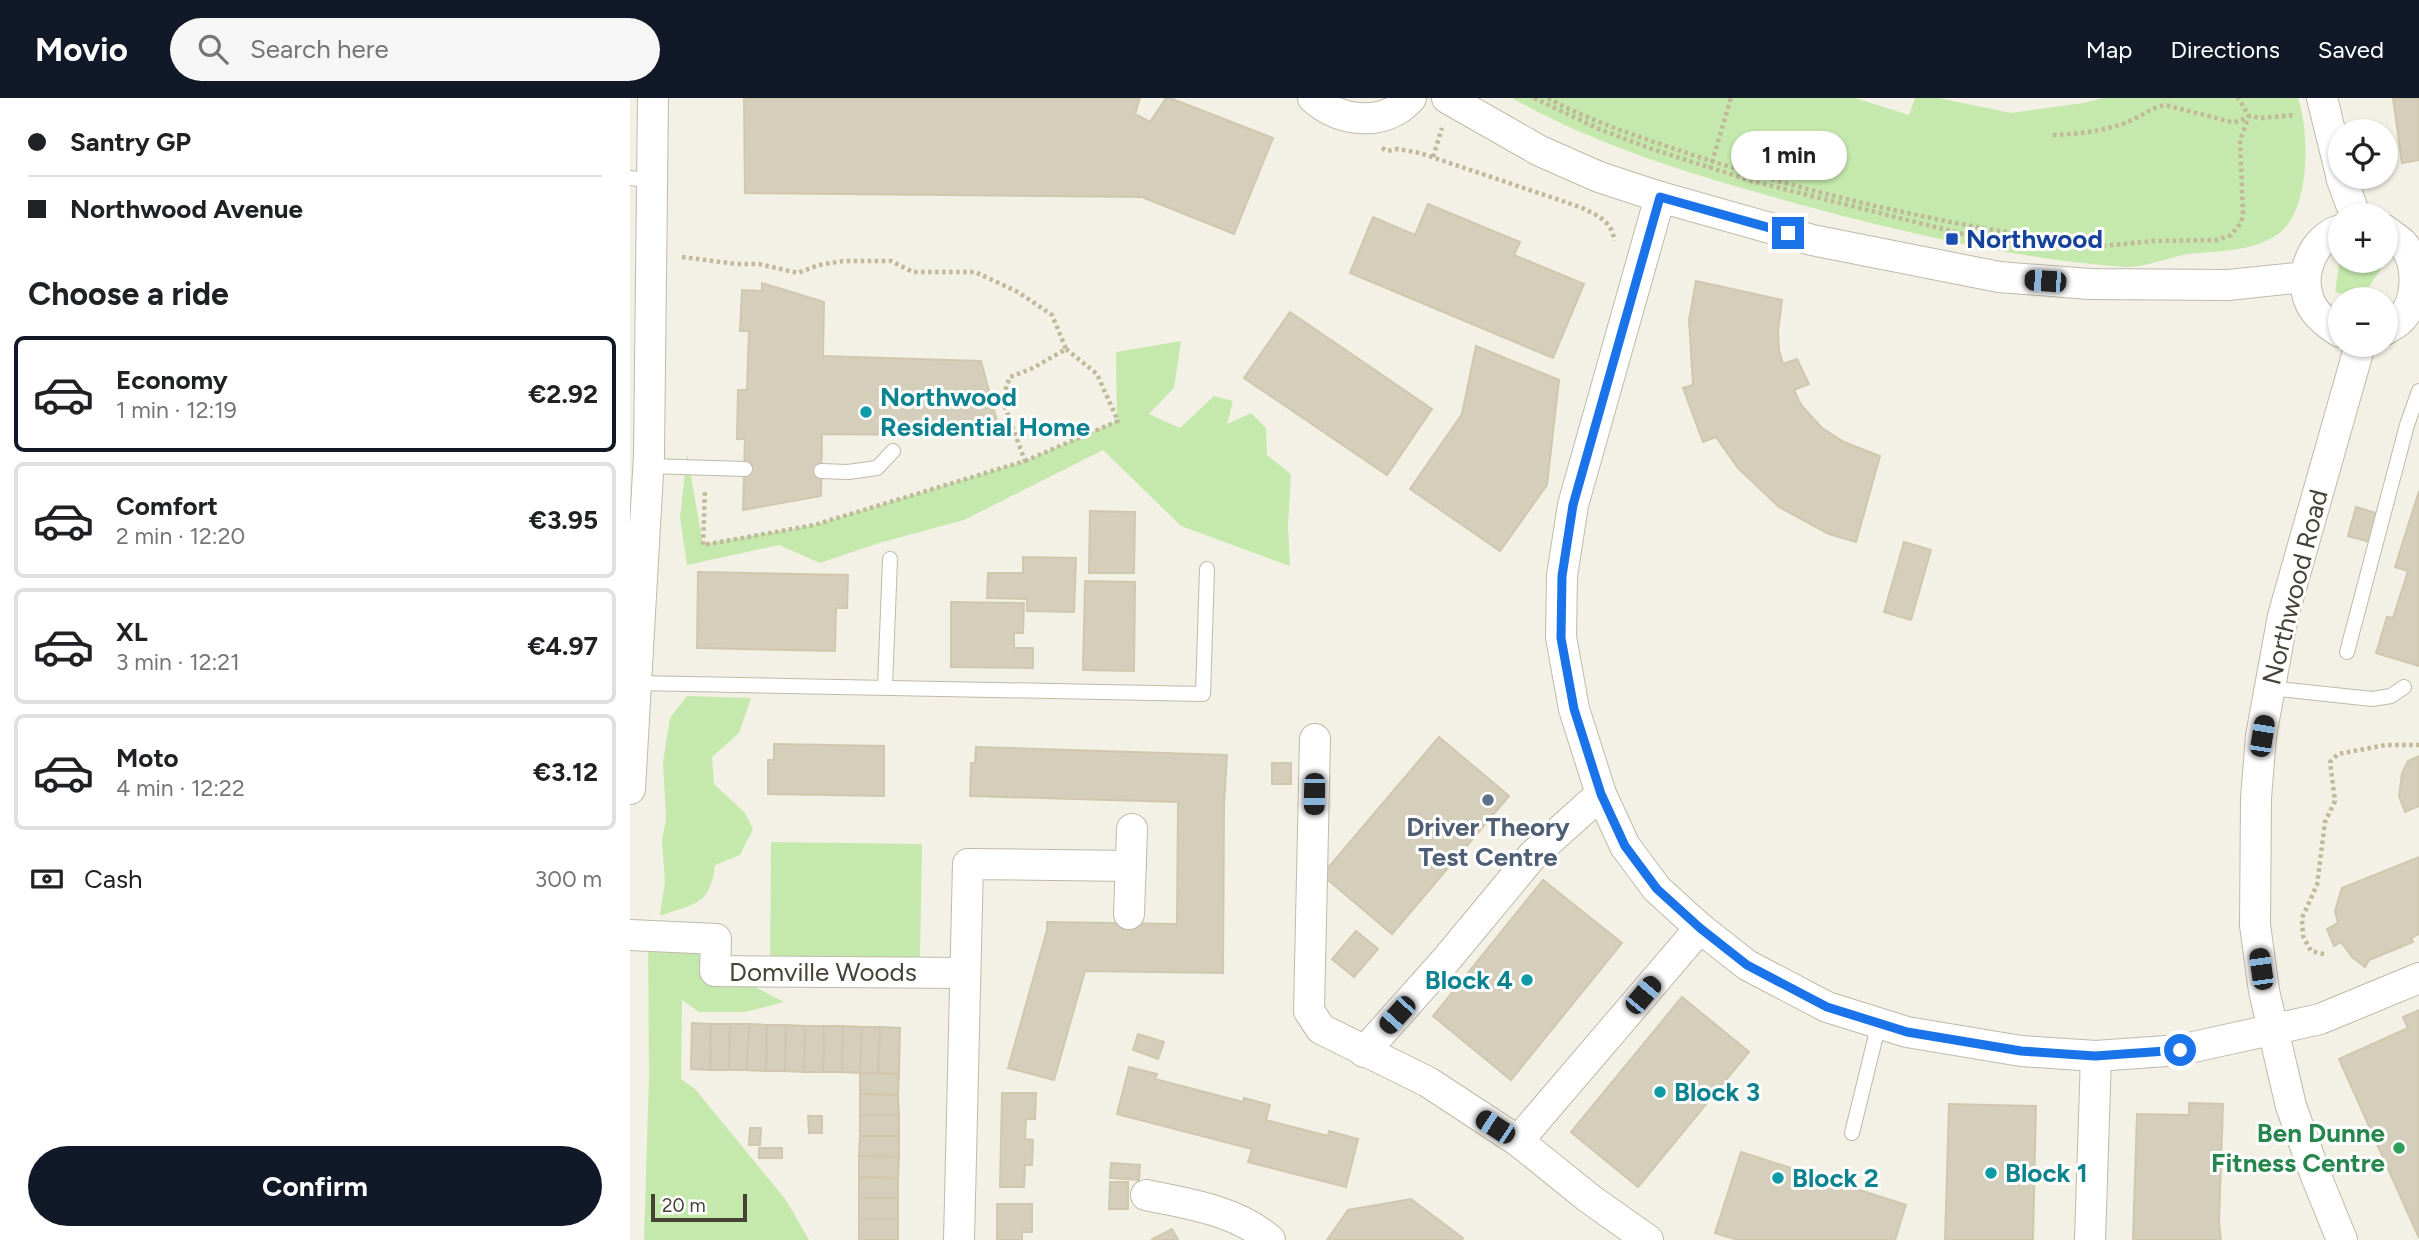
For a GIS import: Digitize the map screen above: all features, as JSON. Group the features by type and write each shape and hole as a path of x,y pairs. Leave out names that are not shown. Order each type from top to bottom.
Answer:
{"street":[{"path":"630,789 637,683 638,509 649,466 652,255 641,180 653,98"},
{"path":"1313,98 1325,108 1345,117 1367,119 1388,114 1411,98"},
{"path":"1447,98 1540,151 1599,177 1812,240 1999,277 2090,284 2228,285 2305,277"},
{"path":"1660,197 1573,505 1562,576 1561,638 1574,709 1601,794 1625,846 1657,889 1747,965 1827,1007 1907,1032 2010,1049 2095,1056 2180,1050 2320,1019 2419,978"},
{"path":"2328,237 2321,241 2310,258 2305,277 2309,300 2321,319 2328,324"},
{"path":"2398,240 2405,246 2413,260 2418,277 2413,302 2398,321"},
{"name":"Northwood Road","path":"2342,1240 2291,1106 2264,991 2255,925 2256,798 2269,688 2283,616 2357,357"},
{"path":"1315,739 1309,1011 1321,1029 1428,1083 1518,1141 1590,1199 1648,1240"},
{"path":"1364,1052 1534,855 1601,794"},
{"path":"1129,914 1132,829"},
{"path":"958,1240 968,864 1131,866"},
{"path":"1518,1141 1700,928"},
{"name":"Domville Woods","path":"630,935 716,939 715,971 965,972"},
{"path":"2090,1240 2095,1056"},
{"path":"1146,1195 1203,1208 1242,1221 1270,1240"}],"lane":[{"path":"2347,652 2407,425 2419,391"},
{"path":"821,471 848,472 877,468 893,451"},
{"path":"649,466 744,469"},
{"path":"886,687 890,559"},
{"path":"637,683 1203,694 1207,569"},
{"path":"2269,688 2372,699 2391,696 2404,687"},
{"path":"1852,1133 1879,1023"}],"path":[{"path":"1534,98 1599,129 1710,169 1967,235 2052,248"},
{"path":"1548,98 1624,130 1712,162 1955,224 2090,244"},
{"path":"1710,169 1731,98"},
{"path":"2238,98 2249,116"},
{"path":"2053,135 2076,135 2117,125 2157,106 2165,105 2232,122 2249,116 2261,118 2324,105"},
{"path":"2063,250 2152,241 2217,240 2231,236 2242,223 2240,140 2249,116"},
{"path":"1376,145 1387,150 1420,153 1580,207 1604,218 1614,234 1614,251 1642,261"},
{"path":"652,255 759,264 798,273 819,265 843,261 891,261 913,272 975,272 1018,292 1052,315 1066,349 1097,374 1118,421 1025,461 814,525 703,545 706,468"},
{"path":"1025,461 1002,399 1010,377 1033,368 1066,349"},
{"path":"2324,954 2311,951 2307,946 2303,936 2302,918 2317,885 2325,822 2335,801 2330,762 2338,754 2386,745 2419,745"}],"green space":[{"path":"1512,98 1855,98 1909,115 1915,98 1939,98 2011,113 2103,98 2298,98 2305,131 2304,172 2295,211 2287,225 2275,236 2244,248 2188,254 2126,267 2006,252 1848,217 1657,162 1583,133"},
{"path":"2338,273 2378,273 2369,287 2336,287"},
{"path":"1181,341 1174,388 1149,414 1180,428 1214,396 1233,401 1227,424 1251,413 1266,428 1267,455 1291,474 1288,526 1290,566 1181,526 1103,450 964,520 879,543 820,563 779,545 687,565 680,518 687,454 703,544 814,525 1025,461 1117,421 1116,352"},
{"path":"687,696 751,698 739,733 712,757 714,784 745,813 753,829 740,855 715,865 705,896 691,905 660,916 665,882 662,841 666,819 663,761 670,718"},
{"path":"771,842 922,844 920,958 770,956"},
{"path":"648,941 696,947 709,976 745,982 784,1002 745,1012 699,1012 682,1000 681,1079 695,1089 786,1200 809,1240 644,1240 649,1076"}],"building":[{"path":"744,98 1140,98 1135,114 1150,122 1166,98 1170,98 1273,138 1234,234 1142,197 745,193"},
{"path":"2393,98 2419,98 2419,160 2402,163"},
{"path":"1428,204 1520,242 1514,255 1584,284 1553,358 1350,273 1373,217 1415,235"},
{"path":"1696,281 1782,300 1779,350 1783,364 1797,359 1809,384 1794,390 1801,405 1822,428 1844,442 1880,456 1856,542 1829,534 1779,507 1738,468 1716,437 1703,442 1683,388 1693,385 1689,320"},
{"name":"Northwood Residential Home","path":"762,283 824,302 823,356 981,361 1001,436 822,434 821,496 743,510 745,439 737,439 738,390 747,390 749,331 740,331 742,290 762,291"},
{"path":"1290,312 1432,409 1387,475 1244,378"},
{"path":"1476,346 1559,380 1547,485 1500,551 1410,489 1462,414"},
{"path":"2419,491 2419,666 2376,653 2387,617 2393,618 2408,571 2395,567"},
{"path":"2356,507 2379,514 2370,542 2348,536"},
{"path":"1090,511 1135,512 1134,573 1089,573"},
{"path":"1904,542 1931,550 1911,620 1884,612"},
{"path":"1023,557 1076,558 1074,612 1027,611 1027,599 987,598 988,573 1023,573"},
{"path":"698,572 848,575 847,608 836,608 835,651 697,648"},
{"path":"1085,581 1135,582 1134,671 1083,670"},
{"path":"951,602 1024,603 1023,633 1014,633 1014,648 1033,648 1033,668 951,667"},
{"path":"1439,737 1509,796 1392,934 1322,875"},
{"path":"774,744 884,746 884,796 768,794 768,760 774,760"},
{"path":"976,747 1227,755 1224,804 1223,973 1085,971 1054,1080 1008,1068 1047,922 1177,924 1178,802 970,796 971,763 975,763"},
{"path":"2419,756 2419,806 2405,812 2399,796 2402,773 2408,761"},
{"path":"1272,763 1291,763 1291,784 1272,784"},
{"path":"2419,857 2419,934 2411,938 2413,942 2369,960 2365,967 2352,957 2341,942 2334,946 2327,929 2338,923 2335,911 2342,888"},
{"name":"Block 4","path":"1543,880 1622,943 1511,1080 1433,1016"},
{"path":"1356,931 1378,949 1354,977 1332,959"},
{"name":"Block 3","path":"1682,997 1749,1052 1638,1187 1571,1132"},
{"name":"Ben Dunne Fitness Centre","path":"2419,1010 2419,1238 2339,1059 2408,1028 2403,1017"},
{"path":"692,1023 711,1024 710,1070 691,1069"},
{"path":"711,1024 730,1024 729,1070 710,1070"},
{"path":"730,1024 749,1024 747,1070 729,1070"},
{"path":"749,1024 767,1025 766,1071 747,1070"},
{"path":"767,1025 786,1025 785,1071 766,1071"},
{"path":"786,1025 805,1026 804,1072 785,1071"},
{"path":"805,1026 824,1026 823,1072 804,1072"},
{"path":"824,1026 843,1026 842,1072 823,1072"},
{"path":"843,1026 862,1027 860,1073 842,1072"},
{"path":"862,1027 880,1027 878,1073 860,1073"},
{"path":"880,1027 900,1028 899,1074 878,1073"},
{"path":"1138,1034 1164,1042 1158,1059 1133,1050"},
{"path":"1129,1067 1157,1074 1155,1079 1243,1102 1244,1098 1270,1105 1266,1120 1328,1136 1329,1131 1358,1139 1346,1187 1248,1162 1252,1149 1117,1114"},
{"path":"860,1073 899,1074 898,1095 860,1094"},
{"path":"1002,1093 1036,1093 1035,1119 1026,1119 1025,1139 1033,1140 1032,1165 1025,1165 1024,1187 1000,1187"},
{"path":"860,1094 898,1095 899,1115 860,1115"},
{"path":"2189,1103 2223,1104 2219,1222 2221,1240 2133,1240 2137,1114 2189,1115"},
{"name":"Block 1","path":"1949,1104 2036,1106 2033,1240 1945,1240"},
{"path":"860,1115 899,1115 899,1136 860,1136"},
{"path":"808,1116 822,1116 822,1133 809,1133"},
{"path":"750,1128 761,1128 760,1145 749,1145"},
{"path":"860,1136 899,1136 899,1157 859,1156"},
{"path":"759,1148 782,1148 782,1158 759,1158"},
{"name":"Block 2","path":"1741,1152 1906,1205 1895,1240 1738,1240 1715,1233"},
{"path":"859,1156 899,1157 898,1178 859,1177"},
{"path":"1111,1163 1140,1165 1139,1180 1110,1178"},
{"path":"859,1177 898,1178 898,1198 859,1198"},
{"path":"1110,1182 1128,1182 1128,1209 1109,1209"},
{"path":"859,1198 898,1198 898,1219 859,1219"},
{"path":"1411,1199 1463,1238 1327,1240 1348,1210"},
{"path":"997,1204 1032,1204 1032,1232 1022,1232 1022,1240 997,1240"},
{"path":"859,1219 898,1219 898,1240 859,1240"},
{"path":"1172,1229 1178,1240 1151,1240"}],"place":[{"name":"Northwood","path":"1952,239"},
{"name":"Northwood Residential Home","path":"866,412"},
{"name":"Driver Theory Test Centre","path":"1488,800"},
{"name":"Block 4","path":"1527,980"},
{"name":"Block 3","path":"1660,1092"},
{"name":"Ben Dunne Fitness Centre","path":"2399,1148"},
{"name":"Block 1","path":"1991,1173"},
{"name":"Block 2","path":"1778,1178"}],"route":[{"path":"1788,233 1660,197 1573,505 1562,576 1561,638 1574,709 1601,794 1625,846 1657,889 1700,928 1747,965 1827,1007 1907,1032 2021,1051 2095,1056 2180,1050"}]}
